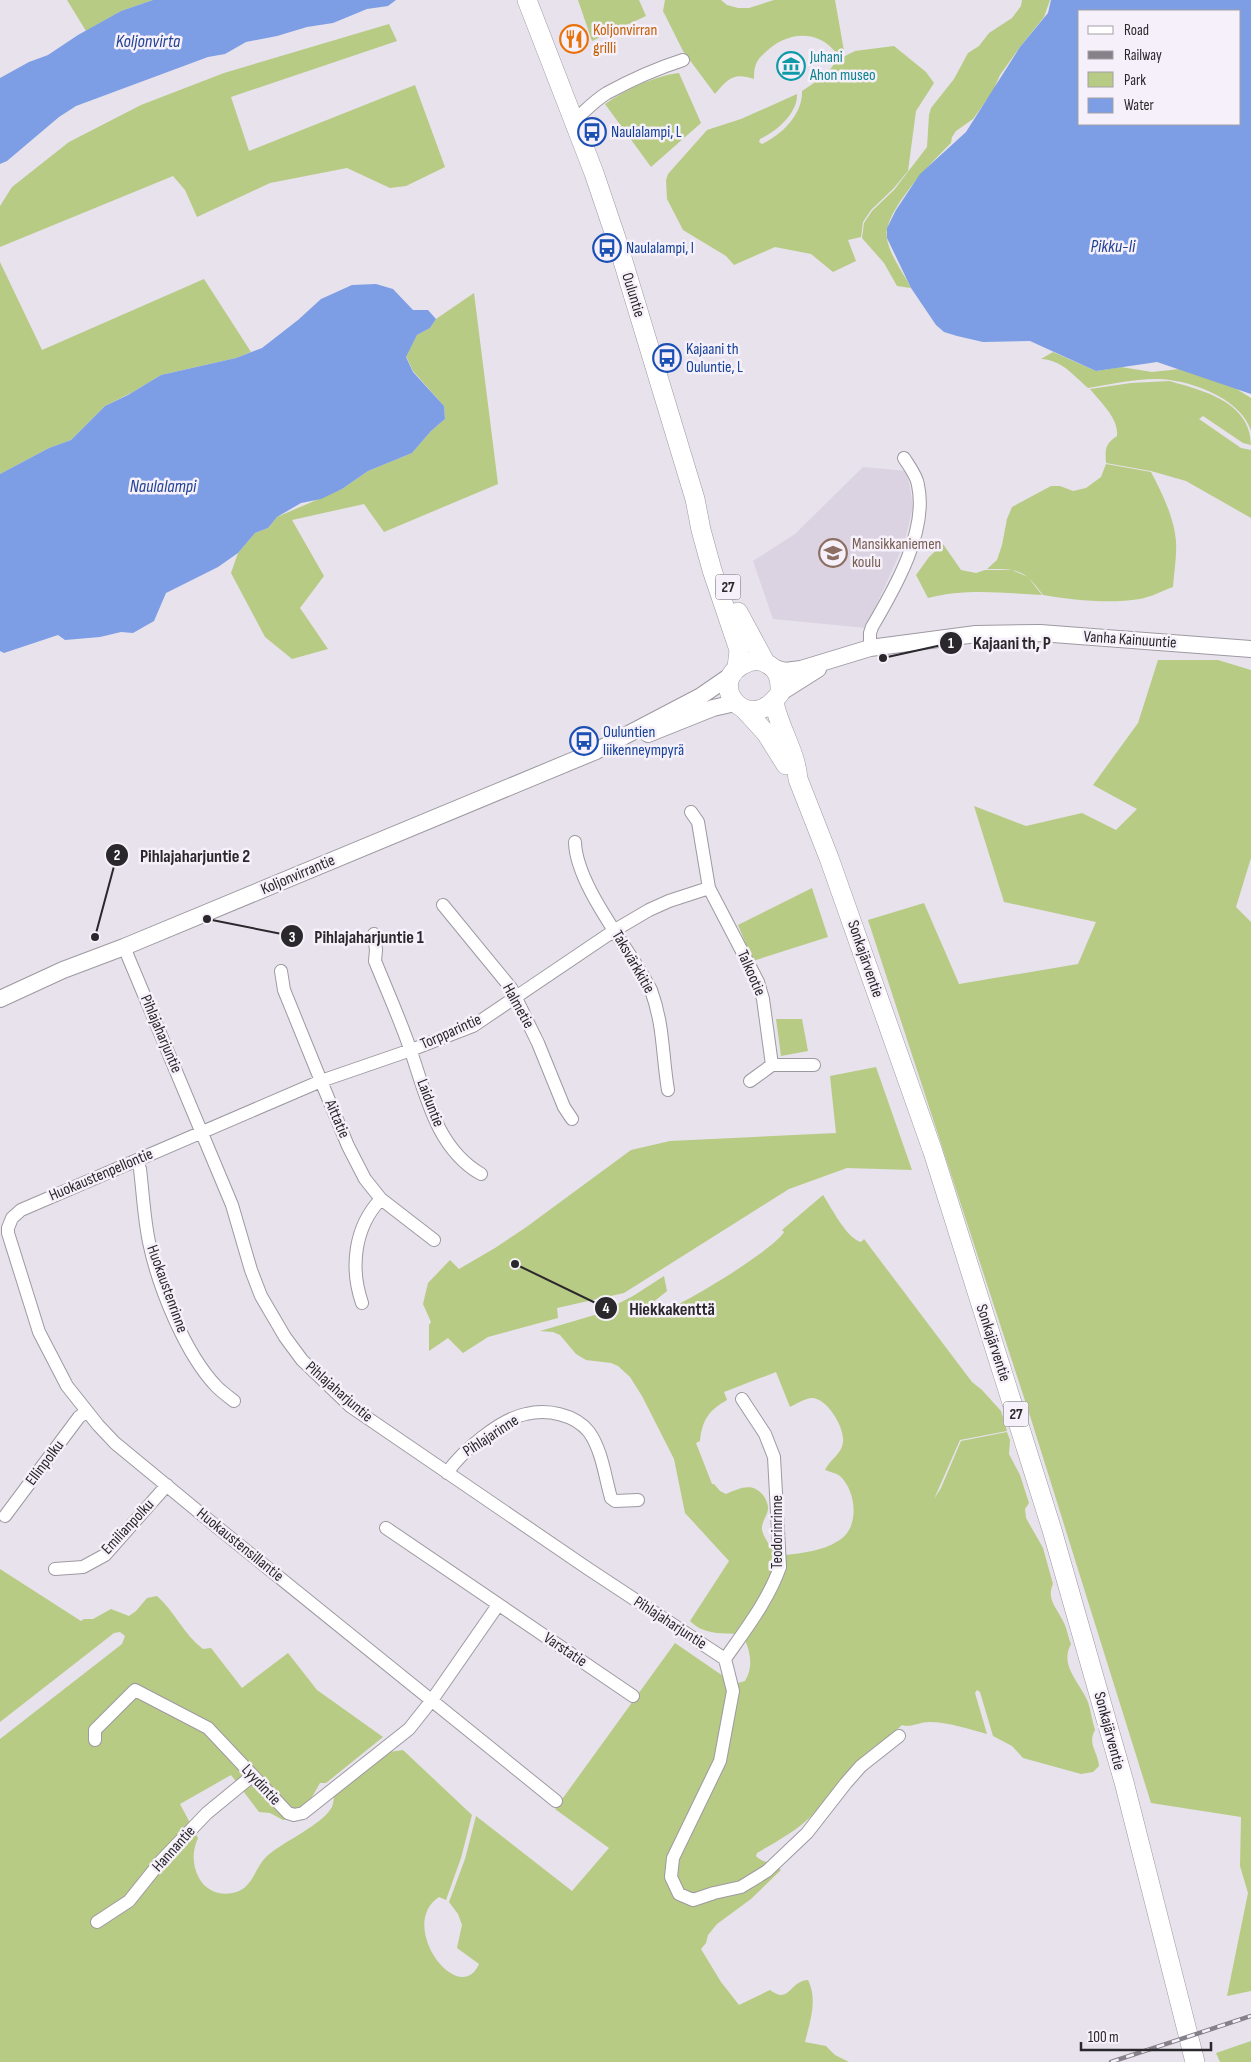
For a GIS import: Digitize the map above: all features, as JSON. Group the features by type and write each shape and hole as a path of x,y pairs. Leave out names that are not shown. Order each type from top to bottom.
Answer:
{"highway":[{"name":"Ouluntie","path":"527,0 574,121 616,238 698,508 707,527 732,600 770,665"},
{"name":"Ouluntie","path":"698,508 701,530 712,570 740,650 733,672"},
{"path":"751,661 770,665 779,676 777,697 761,709 740,707 730,695 728,686 733,672 751,661"},
{"name":"Sonkajärventie","path":"777,697 782,731 797,766 798,779 829,858 933,1152 1052,1530 1124,1782 1194,2062"},
{"name":"Sonkajärventie","path":"740,707 766,733 790,772 798,779"}],"main road":[{"name":"Vanha Kainuuntie","path":"770,665 785,671 832,661 870,648 976,634 1040,633 1251,650"},
{"name":"Vanha Kainuuntie","path":"777,697 832,661"},
{"name":"Koljonvirrantie","path":"0,999 63,970 124,947 596,750 688,704 718,685 733,672"},
{"name":"Koljonvirrantie","path":"596,750 662,730 723,705 740,707"}],"street":[{"path":"574,121 607,93 684,60"},
{"path":"870,648 872,627 905,565 915,535 920,504 918,483 904,458"},
{"name":"Talkootie","path":"691,812 698,822 709,888 758,982 763,999 772,1065"},
{"name":"Taksvärkkitie","path":"575,842 576,856 584,877 645,978 656,1005 663,1038 668,1090"},
{"name":"Torpparintie","path":"203,1132 321,1082 473,1026 616,930 669,901 709,888"},
{"name":"Halmetie","path":"444,905 511,988 538,1042 564,1107 572,1119"},
{"name":"Laiduntie","path":"374,934 375,961 411,1050 433,1115 441,1131 462,1160 481,1174"},
{"name":"Pihlajaharjuntie","path":"124,947 232,1205 251,1270 261,1296 285,1337 302,1360 350,1406 725,1659"},
{"name":"Aittatie","path":"281,972 284,990 357,1164 373,1191 381,1199 434,1240"},
{"path":"750,1081 772,1065 814,1065"},
{"name":"Huokaustenpellontie","path":"8,1228 12,1218 21,1210 203,1132"},
{"name":"Huokaustenrinne","path":"137,1161 140,1169 149,1243 173,1312 182,1334 198,1361 216,1387 234,1401"},
{"path":"362,1303 356,1276 356,1250 366,1220 381,1199"},
{"name":"Huokaustensillantie","path":"8,1228 17,1264 39,1332 67,1386 86,1412 115,1443 556,1801"},
{"name":"Teodorinrinne","path":"725,1659 775,1582 780,1567 774,1457 765,1434 742,1399"},
{"name":"Ellinpolku","path":"5,1516 79,1417 86,1412"},
{"name":"Pihlajarinne","path":"447,1473 458,1458 497,1428 525,1414 550,1412 576,1420 590,1434 601,1459 611,1498 615,1501 638,1500"},
{"name":"Emilianpolku","path":"55,1569 83,1567 105,1555 167,1485"},
{"name":"Varstatie","path":"386,1528 632,1696"},
{"path":"432,1700 498,1605"},
{"path":"725,1659 733,1691 720,1761 673,1858 671,1877 680,1894 693,1900 741,1887 767,1871 806,1833 851,1777 899,1736"},
{"name":"Lyydintie","path":"95,1740 95,1730 135,1690 208,1728 252,1776 294,1816 303,1813 409,1729 432,1700"},
{"name":"Hannantie","path":"97,1922 129,1901 161,1861 207,1812 252,1776"}],"shaded area":[{"name":"Mansikkaniemen koulu","path":"863,467 907,471 913,507 904,544 866,628 773,619 753,561 795,534"}],"green space":[{"path":"67,0 153,0 121,11 86,31"},
{"path":"578,0 639,0 646,16 592,41"},
{"path":"665,0 721,0 727,5 749,8 774,0 835,0 844,51 837,54 830,46 814,37 795,36 786,39 777,43 760,57 755,66 754,79 741,76 731,78 715,94 683,51 663,11"},
{"path":"1022,0 1050,0 1044,17 1000,75 993,91 973,119 956,131 951,143 910,188 892,215 887,239 894,258 911,288 897,286 884,263 862,238 864,223 872,211 894,190 927,147 931,108 954,79 968,53 979,46 989,33 1012,18 1021,6"},
{"path":"389,24 397,41 231,97 249,151 415,85 445,167 406,186 390,188 347,168 270,183 197,217 185,190 173,176 0,247 0,206 12,187 69,142 141,105 224,73"},
{"path":"894,46 926,72 934,83 916,111 908,171 893,189 871,210 863,222 861,237 848,240 856,261 833,272 811,254 775,247 734,265 726,256 683,230 667,199 666,180 668,174 707,130 741,119 797,94 794,108 790,115 773,132 760,139 759,142 762,144 777,135 790,123 799,108 802,91 826,75 837,60 855,51"},
{"path":"679,73 701,123 651,167 605,104 640,84"},
{"path":"0,262 42,350 204,279 251,352 236,358 161,375 105,406 71,440 49,448 0,474"},
{"path":"474,293 498,484 384,532 364,504 292,520 324,576 300,608 328,649 292,659 265,637 231,573 238,553 255,533 268,528 277,517 342,489 368,471 412,453 431,431 445,419 444,406 413,371 406,356 417,335 430,328 436,319"},
{"path":"1053,352 1096,371 1121,367 1152,372 1180,369 1235,388 1251,398 1251,431 1239,411 1218,396 1194,385 1170,380 1151,379 1088,388 1061,365 1041,359"},
{"path":"1169,381 1196,389 1222,400 1234,408 1243,418 1249,430 1251,445 1243,443 1203,416 1199,419 1241,448 1251,450 1251,518 1186,481 1151,471 1106,463 1107,447 1117,436 1117,429 1108,411 1090,389 1131,383"},
{"path":"1106,464 1151,472 1167,505 1175,532 1176,552 1173,587 1140,599 1116,601 1079,600 1043,595 1031,580 1020,572 1007,569 987,569 997,560 1007,519 1012,507 1051,486 1060,486 1073,491 1086,488 1101,477"},
{"path":"943,544 961,570 976,573 985,570 1012,570 1028,577 1042,595 970,592 928,598 916,575 929,557"},
{"path":"1158,660 1218,660 1251,670 1251,858 1236,907 1251,922 1251,1991 1227,1996 1248,1893 1240,1866 1241,1817 1151,1803 1031,1419 868,920 924,903 959,984 1078,964 1096,922 1004,902 974,806 1026,826 1082,813 1116,830 1137,809 1093,785 1138,723"},
{"path":"812,888 828,937 753,961 738,925"},
{"path":"776,1019 802,1019 808,1051 781,1056"},
{"path":"876,1067 912,1170 847,1168 789,1189 624,1293 557,1308 558,1318 488,1337 463,1353 448,1338 429,1351 429,1325 431,1322 423,1304 428,1283 450,1260 459,1269 495,1248 631,1150 670,1141 836,1133 830,1076"},
{"path":"823,1195 845,1229 856,1240 861,1242 864,1239 972,1382 1001,1411 1007,1431 960,1440 934,1499 941,1488 961,1441 1007,1432 1010,1440 1009,1454 1020,1475 1029,1503 1025,1509 1026,1518 1043,1548 1053,1584 1051,1594 1053,1603 1064,1624 1071,1644 1067,1660 1069,1667 1089,1705 1095,1730 1092,1744 1099,1766 1093,1772 1081,1774 1023,1758 1012,1746 993,1736 980,1692 977,1690 975,1693 987,1734 936,1722 925,1722 909,1726 902,1725 865,1755 821,1807 806,1821 757,1853 756,1856 761,1860 775,1865 781,1870 751,1899 717,1924 708,1935 706,1943 701,1949 721,1982 739,2005 770,1990 777,1994 786,1994 797,1984 808,1980 813,2003 805,2042 826,2046 835,2055 849,2062 0,2062 0,1739 122,1644 125,1636 120,1632 114,1633 0,1722 0,1569 81,1621 93,1619 111,1609 129,1616 147,1598 157,1596 196,1643 203,1649 211,1648 242,1688 288,1653 317,1690 383,1737 326,1783 320,1783 301,1811 290,1818 283,1820 270,1813 259,1812 231,1775 180,1804 198,1838 194,1858 195,1868 202,1883 211,1890 228,1894 244,1888 267,1856 327,1814 332,1807 334,1796 389,1752 403,1750 472,1815 461,1858 446,1900 439,1897 428,1910 424,1926 427,1942 435,1958 446,1970 458,1976 470,1975 479,1964 457,1948 462,1925 458,1914 449,1902 465,1859 476,1816 572,1891 609,1848 555,1809 675,1643 726,1678 738,1683 745,1681 748,1676 750,1661 749,1650 745,1640 766,1610 777,1590 784,1567 785,1555 812,1551 838,1541 850,1528 854,1510 853,1500 846,1483 840,1476 825,1470 840,1450 843,1436 834,1414 823,1402 811,1398 790,1407 776,1372 724,1392 727,1400 715,1408 708,1416 700,1441 696,1443 712,1484 720,1491 726,1494 749,1487 758,1490 764,1497 768,1508 762,1530 774,1551 774,1570 770,1580 736,1634 711,1632 700,1628 690,1621 729,1561 685,1513 674,1459 642,1396 630,1377 618,1366 611,1363 586,1360 576,1354 560,1335 553,1332 540,1331 598,1314 633,1296 664,1276 667,1291 652,1303 649,1312 656,1313 667,1310 724,1278 763,1252 784,1232 782,1230"},
{"path":"1251,2041 1251,2062 1220,2062 1216,2053"}],"water":[{"name":"Koljonvirta","path":"153,0 396,0 388,6 367,9 333,23 307,27 277,36 246,42 225,54 208,57 76,106 59,117 7,161 0,164 0,78 29,62 48,55 78,35 121,11"},
{"name":"Pikku-Ii","path":"1051,0 1251,0 1251,394 1157,362 1096,371 1030,341 983,342 944,332 936,325 911,288 887,238 887,228 896,210 920,174 966,132 1020,47 1048,13"},
{"name":"Naulalampi","path":"376,284 393,289 413,310 428,310 436,319 430,328 417,335 406,357 413,372 444,406 445,419 431,431 412,453 368,471 342,489 321,499 301,503 277,517 268,528 255,533 238,553 218,567 166,593 154,621 133,633 121,632 100,637 65,640 58,635 4,653 0,651 0,474 49,448 71,440 105,406 128,395 161,375 236,358 262,348 321,299 352,285"}],"railway":[{"path":"1111,2062 1251,2016"}],"place":[{"name":"Koljonvirran grilli","path":"574,39"},
{"name":"Juhani Ahon museo","path":"791,66"},
{"name":"Naulalampi, L","path":"592,132"},
{"name":"Naulalampi, I","path":"607,248"},
{"name":"Kajaani th Ouluntie, L","path":"667,358"},
{"name":"Mansikkaniemen koulu","path":"833,553"},
{"name":"Kajaani th, P","path":"883,658"},
{"name":"Ouluntien liikenneympyrä","path":"584,741"},
{"name":"Pihlajaharjuntie 1","path":"207,919"},
{"name":"Pihlajaharjuntie 2","path":"95,937"},
{"name":"Hiekkakenttä","path":"515,1264"}]}
